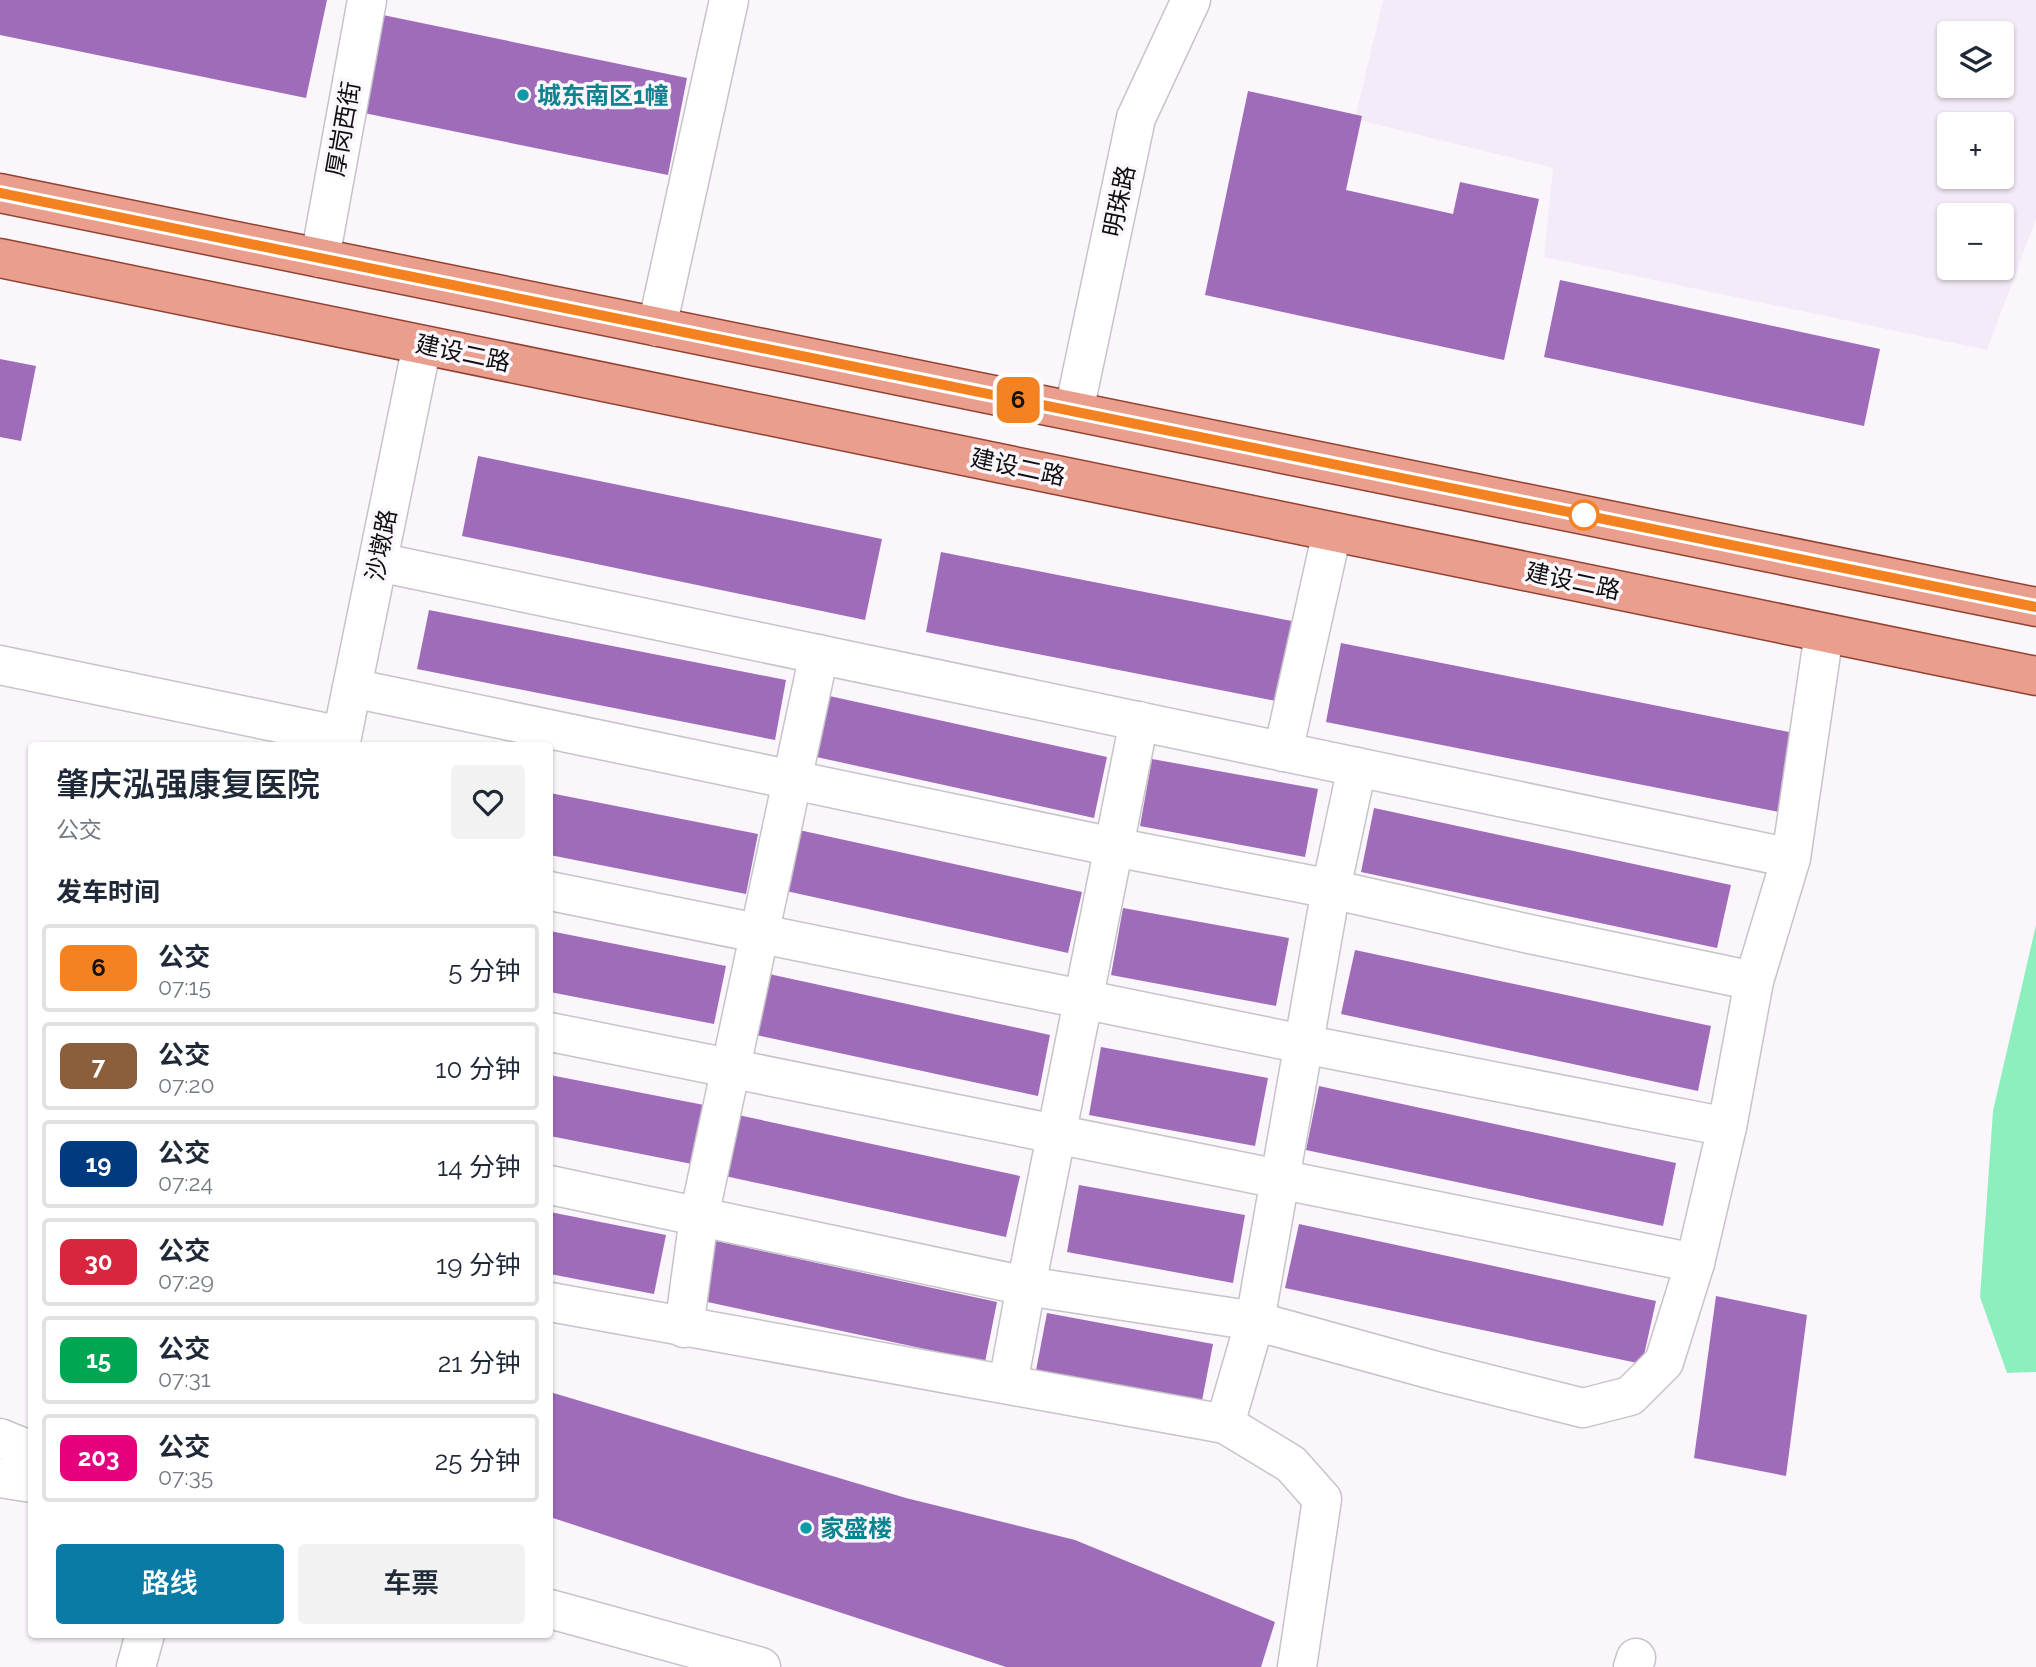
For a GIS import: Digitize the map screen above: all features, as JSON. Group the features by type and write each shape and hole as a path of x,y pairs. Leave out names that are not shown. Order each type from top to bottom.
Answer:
{"main road":[{"path":"0,193 2036,607"},
{"name":"建设二路","path":"0,258 2036,677"}],"street":[{"name":"厚岗西街","path":"320,258 367,0"},
{"path":"657,327 729,0"},
{"name":"明珠路","path":"1074,411 1136,118 1191,0"},
{"name":"沙墩路","path":"341,741 422,345"},
{"path":"1283,752 1332,532"},
{"path":"378,562 1791,858"},
{"path":"553,1186 1026,1286 1255,1321 1583,1408 1630,1396 1664,1362 1695,1263 1727,1127 1754,981 1791,858 1824,633"},
{"path":"684,1328 699,1217 819,654"},
{"path":"0,665 341,741"},
{"path":"352,688 1114,847 1332,889 1754,981"},
{"path":"1008,1384 1139,721"},
{"path":"1226,1424 1255,1321 1303,1044 1357,767"},
{"path":"553,892 1727,1127"},
{"path":"553,1033 1695,1263"},
{"path":"553,1303 1226,1424 1291,1464 1322,1499 1297,1667"},
{"path":"0,1438 28,1449"},
{"path":"0,1478 28,1482"},
{"path":"553,1610 761,1667"},
{"path":"136,1667 144,1638"}],"shaded area":[{"path":"1383,0 2036,0 2036,219 2014,278 2014,203 1937,203 1937,280 2013,280 1987,350 1544,257 1553,168 1355,119"}],"green space":[{"path":"2036,925 2036,1372 2007,1373 1980,1297 1993,1111"}],"building":[{"path":"0,0 327,0 306,98 0,35"},
{"name":"城东南区1幢","path":"378,14 687,78 668,175 359,112"},
{"path":"1248,91 1362,116 1346,190 1453,214 1460,182 1539,199 1504,360 1205,295"},
{"path":"1560,280 1880,349 1864,426 1544,357"},
{"path":"0,359 36,366 21,441 0,437"},
{"path":"478,456 882,539 865,620 462,536"},
{"path":"941,552 1302,623 1286,703 926,632"},
{"path":"429,610 786,680 775,740 417,669"},
{"path":"1341,643 1794,733 1779,812 1326,722"},
{"path":"825,695 1107,757 1094,818 812,756"},
{"path":"1152,759 1318,789 1305,857 1140,826"},
{"path":"553,794 758,834 746,894 553,856"},
{"path":"1374,808 1731,885 1717,948 1361,872"},
{"path":"799,830 1082,892 1068,953 786,891"},
{"path":"1123,908 1289,938 1276,1006 1111,975"},
{"path":"553,932 726,966 714,1024 553,993"},
{"path":"1355,950 1711,1026 1698,1091 1341,1014"},
{"path":"769,974 1050,1035 1038,1096 756,1035"},
{"path":"1101,1047 1268,1078 1255,1146 1089,1115"},
{"path":"553,1076 704,1105 692,1164 553,1137"},
{"path":"1319,1086 1676,1163 1663,1226 1306,1150"},
{"path":"738,1115 1020,1176 1006,1237 725,1176"},
{"path":"1079,1185 1245,1215 1233,1283 1067,1252"},
{"path":"553,1213 666,1235 654,1294 553,1275"},
{"path":"1299,1224 1656,1301 1642,1364 1285,1288"},
{"path":"716,1241 997,1302 985,1362 703,1301"},
{"path":"1716,1296 1807,1315 1786,1476 1694,1458"},
{"path":"1047,1313 1213,1344 1200,1411 1034,1381"},
{"name":"家盛楼","path":"553,1393 906,1498 1075,1540 1275,1622 1261,1667 1006,1667 553,1518"}],"bus line":[{"name":"6","path":"0,193 2036,607"}],"place":[{"name":"城东南区1幢","path":"523,95"},
{"name":"家盛楼","path":"806,1528"}]}
